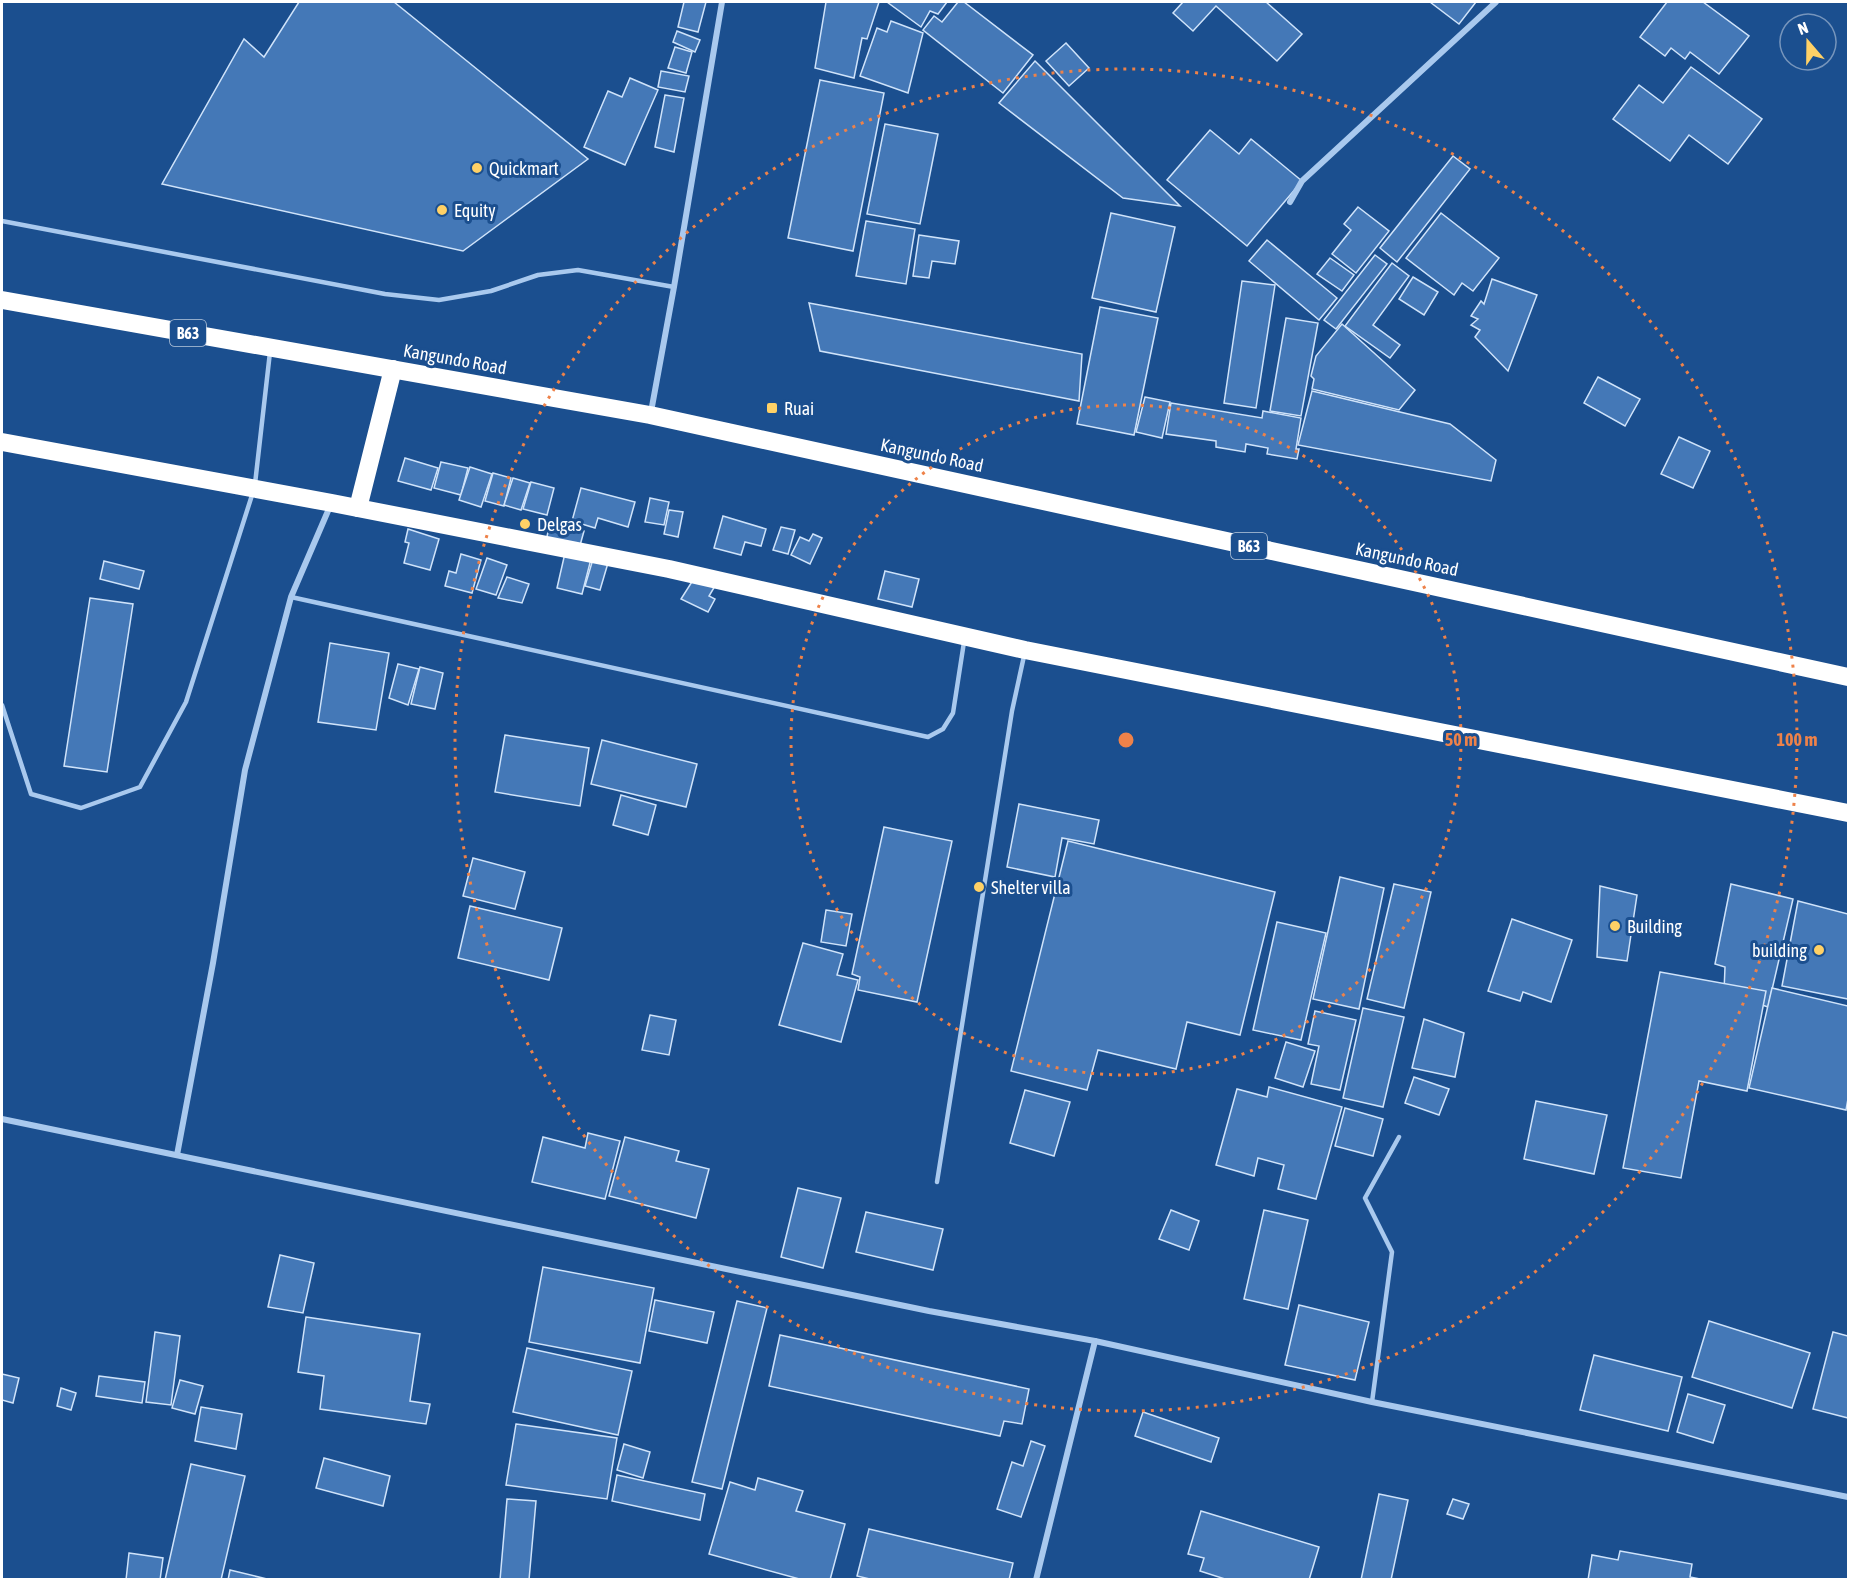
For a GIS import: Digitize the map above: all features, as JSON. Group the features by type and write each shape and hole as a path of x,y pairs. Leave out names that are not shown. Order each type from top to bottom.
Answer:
{"highway":[{"name":"Kangundo Road","path":"2,300 650,415 1848,677"},
{"path":"358,508 393,369"},
{"path":"2,442 332,503 669,569 1025,650 1848,813"}],"street":[{"path":"650,415 722,2"},
{"path":"1290,202 1302,181 1496,2"},
{"path":"177,1155 213,963 244,770 291,597 332,503"},
{"path":"2,1119 929,1311 1095,1341 1372,1401 1848,1497"},
{"path":"1036,1580 1095,1341"}],"lane":[{"path":"2,221 385,294 439,300 491,291 538,275 578,270 674,286"},
{"path":"2,705 31,794 81,808 140,788 186,702 254,489 270,347"},
{"path":"291,597 928,737 943,729 952,713 965,636"},
{"path":"937,1182 1011,723 1025,650"},
{"path":"1372,1401 1392,1252 1365,1198 1399,1137"}],"building":[{"path":"299,2 394,2 588,159 463,251 162,184 244,39 264,57"},
{"path":"684,2 706,2 698,32 678,27"},
{"path":"826,2 879,2 867,39 862,38 854,78 815,68"},
{"path":"887,2 947,2 938,14 930,11 921,27"},
{"path":"958,2 964,2 1033,55 1003,93 923,30 934,16 942,22"},
{"path":"1183,2 1266,2 1302,34 1277,61 1216,6 1193,31 1173,13"},
{"path":"1430,2 1476,2 1459,24"},
{"path":"1667,2 1703,2 1749,36 1719,74 1690,52 1685,59 1671,48 1665,56 1640,37"},
{"path":"891,21 923,33 908,93 860,76 877,28 887,32"},
{"path":"677,31 700,40 695,52 673,42"},
{"path":"1066,43 1089,68 1069,86 1046,61"},
{"path":"675,47 692,52 686,73 668,68"},
{"path":"1035,61 1180,206 1123,198 999,103"},
{"path":"1691,67 1762,119 1728,164 1689,135 1670,161 1613,119 1639,85 1663,103"},
{"path":"661,71 689,76 685,92 658,87"},
{"path":"630,78 658,90 625,165 584,147 608,91 622,97"},
{"path":"820,80 884,93 853,251 788,238"},
{"path":"665,95 684,98 674,152 655,147"},
{"path":"885,124 938,134 920,224 867,214"},
{"path":"1210,130 1239,154 1251,139 1302,181 1247,246 1167,180"},
{"path":"1453,156 1470,169 1397,262 1380,248"},
{"path":"1358,207 1389,231 1356,273 1332,254 1351,230 1344,224"},
{"path":"1111,213 1175,227 1156,312 1092,298"},
{"path":"1441,213 1499,258 1473,291 1462,283 1454,295 1406,258"},
{"path":"866,221 915,229 906,284 856,276"},
{"path":"919,235 959,241 955,264 932,261 929,278 913,276"},
{"path":"1267,240 1337,298 1319,320 1249,261"},
{"path":"1375,255 1387,264 1336,329 1324,320"},
{"path":"1330,258 1354,275 1342,291 1317,274"},
{"path":"1392,263 1409,276 1373,325 1400,345 1390,358 1345,326"},
{"path":"1413,277 1438,292 1424,315 1399,299"},
{"path":"1492,279 1537,295 1508,371 1475,337 1480,330 1471,325 1478,319 1471,316 1481,301 1484,304"},
{"path":"1242,281 1275,285 1256,408 1224,403"},
{"path":"809,303 1082,354 1079,401 820,351"},
{"path":"1100,307 1158,318 1134,435 1077,424"},
{"path":"1286,318 1318,323 1301,416 1270,411"},
{"path":"1342,324 1415,390 1399,410 1312,389 1314,379 1311,376 1316,356"},
{"path":"1598,377 1640,399 1625,426 1584,403"},
{"path":"1312,391 1450,424 1496,460 1491,481 1298,445"},
{"path":"1145,397 1170,402 1162,438 1136,432"},
{"path":"1171,403 1262,418 1263,411 1301,418 1296,449 1299,449 1297,459 1267,454 1268,448 1246,444 1245,452 1216,447 1216,441 1166,434"},
{"path":"1679,437 1710,451 1693,488 1661,474"},
{"path":"405,458 438,468 431,490 398,481"},
{"path":"441,462 468,468 461,495 434,488"},
{"path":"470,467 492,474 481,507 459,500"},
{"path":"493,473 511,478 504,506 485,501"},
{"path":"513,478 530,483 521,510 504,505"},
{"path":"531,482 554,488 547,515 523,509"},
{"path":"581,488 635,502 628,527 598,518 595,528 572,521"},
{"path":"650,498 669,502 664,525 645,522"},
{"path":"669,510 683,512 678,537 664,534"},
{"path":"723,516 766,529 761,546 745,542 741,555 714,548"},
{"path":"550,523 584,531 579,549 546,541"},
{"path":"781,527 795,530 788,554 773,550"},
{"path":"408,529 439,539 430,570 404,563 409,543 405,542"},
{"path":"813,534 822,538 810,564 791,555 800,537 809,541"},
{"path":"565,553 591,559 582,594 557,588"},
{"path":"461,554 481,560 472,593 445,586 449,571 456,573"},
{"path":"487,558 507,565 496,595 476,589"},
{"path":"593,559 608,563 600,590 585,586"},
{"path":"104,561 144,571 139,589 100,579"},
{"path":"885,571 919,579 912,607 878,599"},
{"path":"507,577 529,584 522,603 498,598"},
{"path":"695,577 715,586 709,596 715,599 708,612 681,599"},
{"path":"90,598 133,604 107,772 64,766"},
{"path":"330,643 389,653 376,730 318,722"},
{"path":"398,664 419,669 408,705 389,698"},
{"path":"420,667 443,673 435,709 411,704"},
{"path":"505,735 589,748 580,806 495,792"},
{"path":"602,740 697,764 686,807 591,784"},
{"path":"621,795 656,805 648,835 613,825"},
{"path":"1019,804 1099,820 1094,844 1062,838 1055,877 1007,867"},
{"path":"884,827 952,841 917,1002 858,990 860,977 852,974"},
{"path":"1068,841 1275,892 1240,1035 1187,1022 1176,1069 1098,1050 1087,1090 1011,1071"},
{"path":"473,858 525,872 515,909 463,896"},
{"path":"1340,877 1384,888 1359,1009 1313,999"},
{"path":"1394,884 1431,892 1404,1008 1367,999"},
{"path":"1731,884 1793,899 1768,1007 1724,992 1725,967 1715,964"},
{"name":"Building","path":"1600,886 1637,895 1627,961 1597,957"},
{"name":"building","path":"1798,901 1848,914 1848,999 1782,986"},
{"path":"470,906 562,928 549,980 458,958"},
{"path":"826,910 852,914 846,946 821,942"},
{"path":"1512,919 1572,940 1551,1002 1523,992 1520,1001 1488,991"},
{"path":"1277,922 1326,933 1301,1040 1253,1030"},
{"path":"803,943 843,954 837,975 858,980 841,1042 779,1025"},
{"path":"1660,972 1766,991 1747,1091 1699,1081 1681,1178 1623,1168"},
{"path":"1772,988 1848,1006 1846,1110 1749,1088"},
{"path":"1363,1008 1404,1017 1383,1107 1343,1098"},
{"path":"1315,1011 1356,1020 1340,1090 1311,1084 1319,1046 1308,1044"},
{"path":"650,1015 676,1020 669,1055 642,1050"},
{"path":"1424,1019 1464,1033 1455,1077 1412,1068"},
{"path":"1286,1042 1315,1051 1303,1087 1275,1078"},
{"path":"1414,1077 1449,1089 1439,1115 1405,1103"},
{"path":"1269,1087 1342,1107 1316,1199 1278,1189 1284,1165 1258,1158 1254,1176 1216,1165 1237,1089 1267,1097"},
{"path":"1025,1090 1070,1102 1054,1156 1010,1143"},
{"path":"1536,1101 1607,1115 1594,1174 1524,1159"},
{"path":"1345,1108 1383,1119 1373,1156 1335,1146"},
{"path":"588,1133 620,1141 605,1199 532,1182 543,1137 585,1148"},
{"path":"625,1137 679,1151 676,1161 709,1169 696,1218 609,1196"},
{"path":"798,1188 841,1198 823,1268 781,1257"},
{"path":"1171,1210 1199,1221 1189,1250 1159,1239"},
{"path":"1264,1210 1308,1220 1288,1309 1244,1299"},
{"path":"866,1212 943,1229 933,1270 856,1252"},
{"path":"280,1255 314,1263 303,1313 268,1307"},
{"path":"543,1267 654,1288 640,1363 529,1342"},
{"path":"655,1300 714,1312 707,1343 649,1331"},
{"path":"737,1301 767,1308 722,1489 692,1482"},
{"path":"1299,1305 1369,1322 1355,1380 1285,1365"},
{"path":"306,1317 420,1334 410,1401 430,1404 426,1424 320,1409 324,1376 298,1372"},
{"path":"1709,1321 1810,1353 1792,1408 1692,1377"},
{"path":"155,1332 180,1336 171,1405 146,1402"},
{"path":"1833,1332 1848,1336 1848,1418 1813,1409"},
{"path":"780,1335 1029,1389 1022,1424 1004,1421 1000,1436 769,1386"},
{"path":"527,1348 632,1371 618,1435 513,1412"},
{"path":"1594,1355 1682,1377 1668,1431 1580,1410"},
{"path":"2,1374 19,1378 13,1403 2,1400"},
{"path":"99,1376 145,1382 142,1403 96,1396"},
{"path":"180,1380 203,1386 195,1414 172,1408"},
{"path":"61,1388 76,1393 71,1410 57,1406"},
{"path":"1688,1394 1725,1405 1713,1443 1677,1432"},
{"path":"201,1407 242,1414 236,1449 195,1441"},
{"path":"1143,1412 1219,1438 1211,1462 1135,1436"},
{"path":"516,1424 617,1438 607,1499 506,1485"},
{"path":"1031,1441 1045,1446 1021,1517 997,1509 1012,1462 1023,1466"},
{"path":"624,1444 650,1452 643,1478 617,1470"},
{"path":"324,1458 390,1476 383,1506 316,1488"},
{"path":"191,1464 245,1476 221,1580 165,1580"},
{"path":"617,1475 705,1494 700,1520 612,1501"},
{"path":"758,1478 803,1491 796,1511 845,1524 830,1580 803,1580 709,1554 730,1482 755,1490"},
{"path":"1379,1494 1408,1500 1391,1580 1361,1580"},
{"path":"507,1499 536,1501 529,1580 500,1580"},
{"path":"1453,1499 1469,1504 1463,1519 1447,1514"},
{"path":"1201,1511 1319,1547 1309,1580 1228,1580 1200,1571 1204,1558 1188,1554"},
{"path":"869,1529 1013,1563 1009,1580 874,1580 857,1576"},
{"path":"1620,1551 1692,1564 1690,1577 1705,1580 1588,1580 1592,1555 1618,1560"},
{"path":"129,1553 163,1558 160,1580 126,1580"},
{"path":"230,1570 271,1580 228,1580"}],"place":[{"name":"Quickmart","path":"477,168"},
{"name":"Equity","path":"442,210"},
{"name":"Ruai","path":"772,408"},
{"name":"Delgas","path":"525,524"},
{"name":"Shelter villa","path":"979,887"},
{"name":"Building","path":"1615,926"},
{"name":"building","path":"1819,950"}]}
